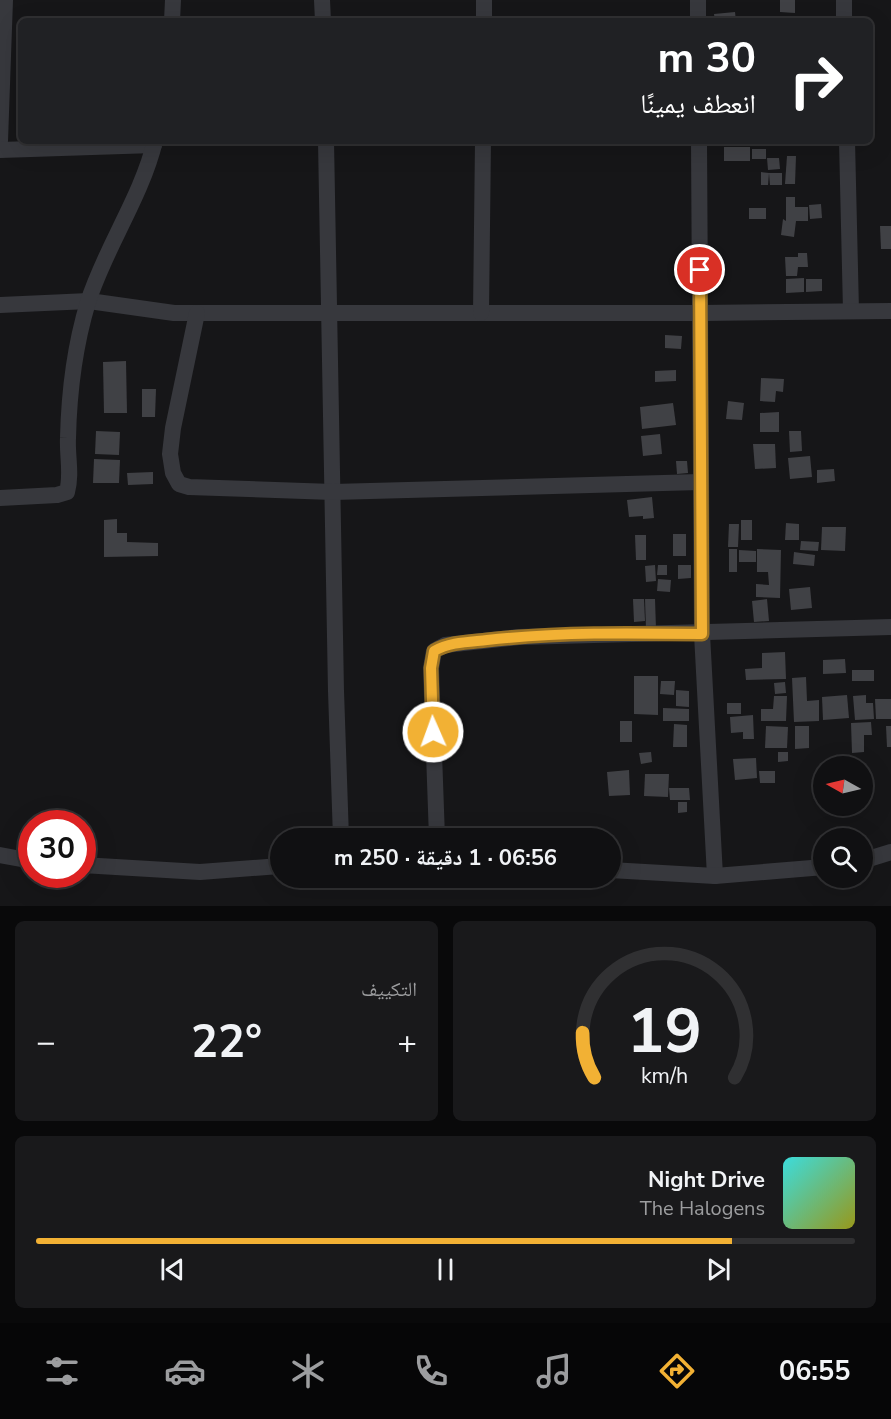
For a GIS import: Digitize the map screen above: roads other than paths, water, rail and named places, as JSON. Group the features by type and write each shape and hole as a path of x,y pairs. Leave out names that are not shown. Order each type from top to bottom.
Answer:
{"street":[{"path":"0,141 5,0"},
{"path":"172,18 173,0"},
{"path":"322,0 323,18"},
{"path":"484,0 484,18"},
{"path":"698,0 698,18"},
{"path":"844,0 844,18"},
{"path":"0,150 132,144"},
{"path":"0,498 57,495 67,492 69,485 68,439 74,371 88,301 148,169 154,144"},
{"path":"326,144 341,828"},
{"path":"481,313 483,144"},
{"path":"699,144 702,634 715,876"},
{"path":"847,144 851,311"},
{"path":"0,305 88,301 156,311 197,313 891,311"},
{"path":"197,313 173,428 170,454 173,473 179,484 189,487 333,492 700,482"},
{"path":"436,828 431,668 434,651 445,645 519,637 632,633 702,634 891,627"},
{"path":"873,858 891,852"},
{"path":"0,855 18,858"},
{"path":"96,866 200,872 270,867"},
{"path":"621,871 715,876 813,868"}]}
